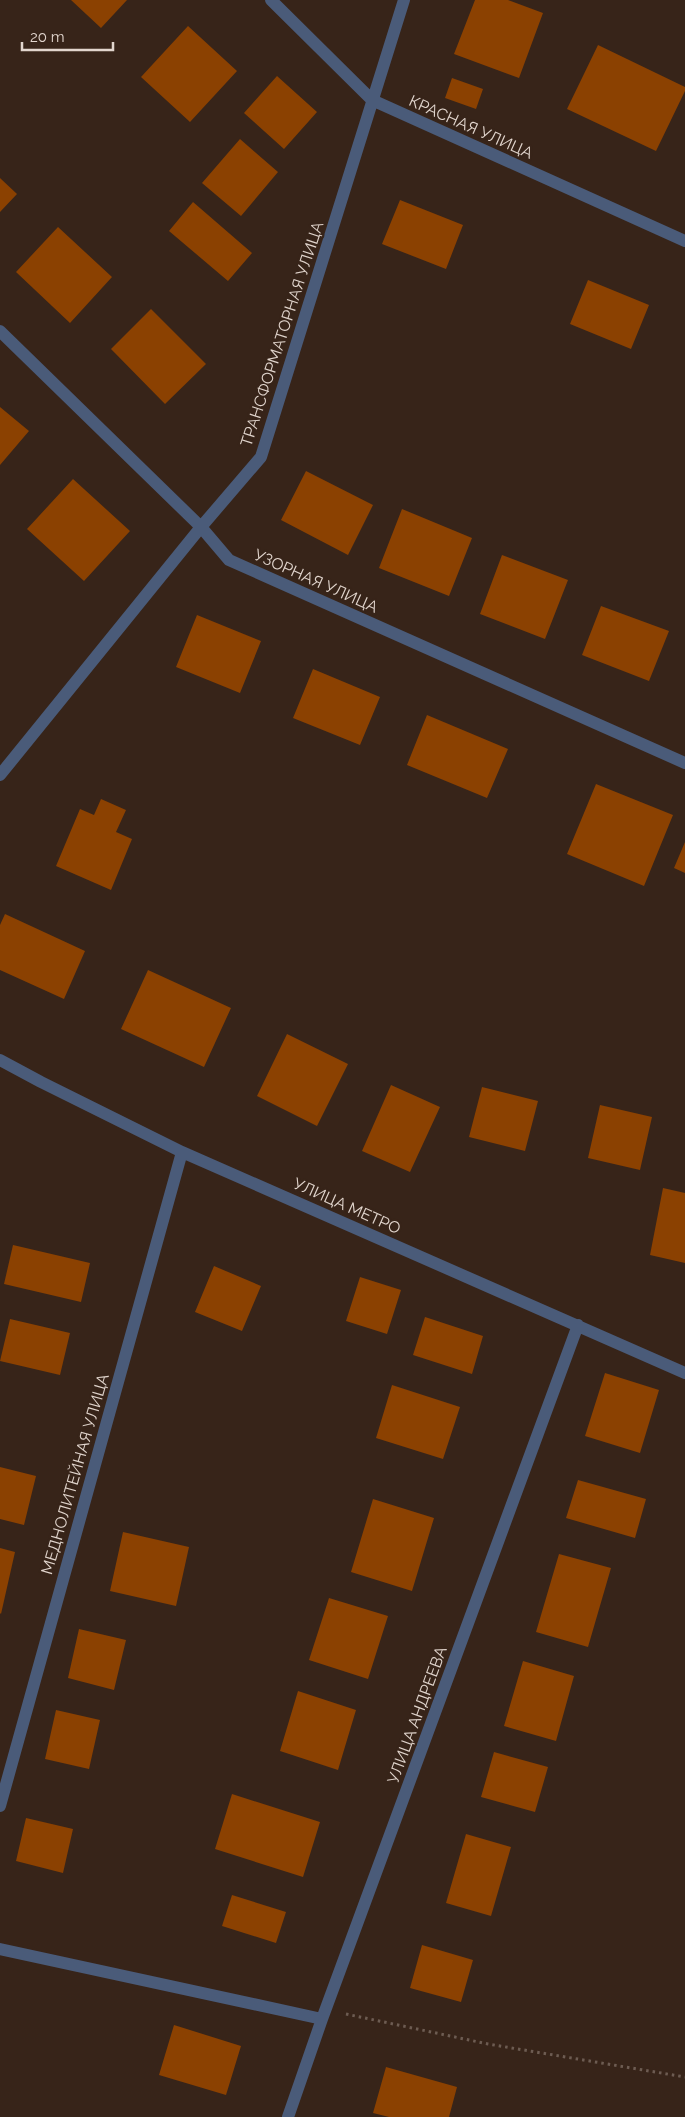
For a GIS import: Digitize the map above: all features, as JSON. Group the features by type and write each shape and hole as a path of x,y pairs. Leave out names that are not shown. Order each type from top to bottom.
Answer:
{"street":[{"name":"КРАСНАЯ УЛИЦА","path":"272,0 372,100 685,241"},
{"name":"ТРАНСФОРМАТОРНАЯ УЛИЦА","path":"0,775 201,527 261,457 404,0"},
{"name":"УЗОРНАЯ УЛИЦА","path":"0,331 201,527 229,560 685,763"},
{"name":"УЛИЦА МЕТРО","path":"0,1060 182,1152 685,1373"},
{"name":"МЕДНОЛИТЕЙНАЯ УЛИЦА","path":"0,1806 182,1152"},
{"name":"УЛИЦА АНДРЕЕВА","path":"288,2117 322,2019 578,1325"},
{"path":"0,1949 322,2019"}],"path":[{"path":"322,2019 346,2014 488,2044 685,2077"}],"building":[{"path":"71,0 127,0 101,28"},
{"path":"475,0 508,0 543,13 519,78 454,54"},
{"path":"188,26 237,71 190,122 141,77"},
{"path":"598,45 685,87 685,91 656,151 567,109"},
{"path":"277,76 317,112 284,149 244,113"},
{"path":"452,78 483,89 476,109 445,98"},
{"path":"240,139 278,172 241,216 202,183"},
{"path":"0,178 17,194 0,212"},
{"path":"400,200 463,225 446,269 382,244"},
{"path":"193,202 252,253 228,281 169,231"},
{"path":"58,227 112,277 70,323 16,272"},
{"path":"588,280 649,305 631,349 570,324"},
{"path":"151,309 206,364 165,404 111,349"},
{"path":"0,407 29,431 0,465"},
{"path":"306,471 373,505 348,555 281,520"},
{"path":"73,479 130,531 84,581 27,529"},
{"path":"402,509 472,538 449,596 379,568"},
{"path":"502,555 568,580 545,639 480,614"},
{"path":"601,606 669,631 649,681 582,655"},
{"path":"197,615 261,641 240,693 176,667"},
{"path":"313,669 380,697 360,745 293,718"},
{"path":"427,715 508,749 487,798 407,765"},
{"path":"596,784 673,815 644,886 567,854"},
{"path":"101,799 126,810 116,832 132,839 111,890 56,866 80,809 94,815"},
{"path":"685,842 685,873 674,868"},
{"path":"5,914 85,951 64,999 0,970 0,925"},
{"path":"148,970 231,1008 204,1067 121,1029"},
{"path":"287,1034 348,1064 317,1126 257,1096"},
{"path":"391,1085 440,1107 410,1172 362,1151"},
{"path":"482,1087 538,1101 525,1151 469,1137"},
{"path":"600,1105 652,1117 640,1170 588,1158"},
{"path":"663,1188 685,1193 685,1263 650,1255"},
{"path":"13,1245 90,1263 81,1302 4,1284"},
{"path":"214,1266 261,1286 242,1331 195,1312"},
{"path":"360,1277 401,1290 387,1334 346,1321"},
{"path":"425,1317 483,1336 472,1374 413,1355"},
{"path":"10,1319 70,1333 60,1375 0,1361"},
{"path":"605,1373 659,1390 640,1453 585,1436"},
{"path":"392,1385 460,1407 443,1459 376,1438"},
{"path":"0,1467 36,1476 24,1525 0,1519"},
{"path":"578,1480 646,1499 635,1538 566,1518"},
{"path":"373,1499 434,1518 412,1591 351,1572"},
{"path":"123,1532 189,1547 176,1606 110,1591"},
{"path":"0,1548 15,1552 1,1614 0,1613"},
{"path":"559,1554 611,1568 588,1647 536,1632"},
{"path":"329,1598 388,1616 368,1679 309,1660"},
{"path":"79,1629 126,1640 114,1690 68,1678"},
{"path":"523,1661 574,1676 556,1741 504,1726"},
{"path":"298,1691 356,1710 338,1770 280,1751"},
{"path":"56,1710 100,1720 89,1769 45,1759"},
{"path":"494,1752 548,1767 535,1812 481,1797"},
{"path":"232,1794 320,1822 303,1877 215,1849"},
{"path":"26,1818 73,1829 63,1873 16,1861"},
{"path":"466,1834 511,1847 491,1916 446,1903"},
{"path":"232,1895 286,1912 276,1943 222,1926"},
{"path":"422,1945 473,1960 461,2002 410,1988"},
{"path":"174,2025 241,2046 226,2095 159,2075"},
{"path":"386,2067 457,2087 449,2117 389,2117 373,2113"}]}
